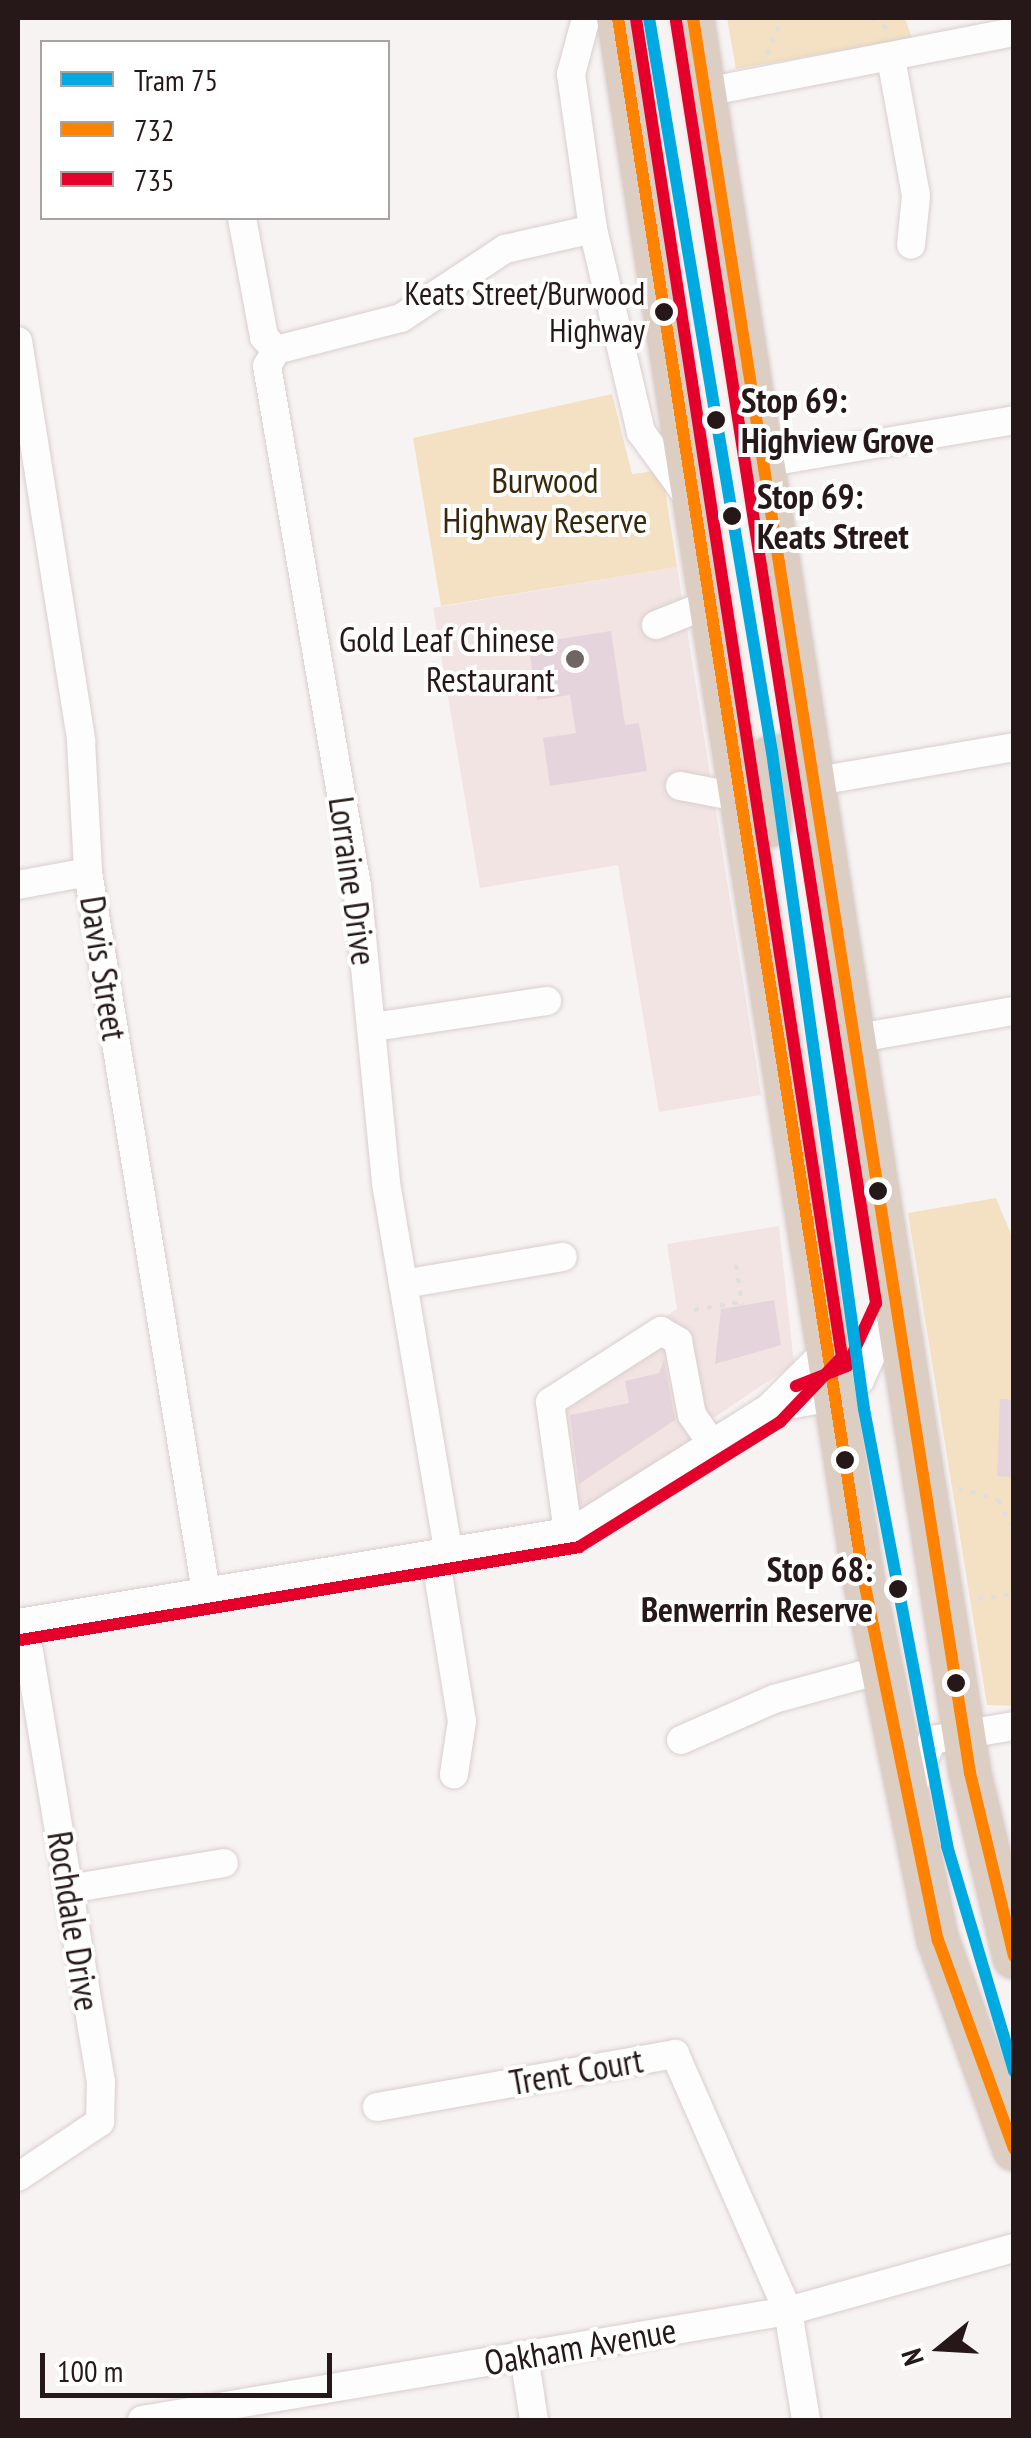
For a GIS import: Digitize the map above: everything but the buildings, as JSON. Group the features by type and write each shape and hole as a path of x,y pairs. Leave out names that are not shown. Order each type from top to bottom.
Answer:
{"highway":[{"path":"618,18 700,517 735,780 832,1397 880,1670 907,1806 958,2008 1014,2150"},
{"path":"693,18 970,1773 1014,1958"},
{"path":"766,974 781,899 764,768 772,752 810,766"}],"street":[{"path":"585,18 572,74 593,229 641,432 700,517"},
{"path":"705,92 1014,32"},
{"path":"892,58 916,196 911,244"},
{"name":"Lorraine Drive","path":"242,220 264,337 276,350 268,366 372,1028 462,1722 454,1774"},
{"path":"276,350 400,318 505,249 593,229"},
{"name":"Davis Street","path":"18,342 81,741 88,872 206,1592"},
{"path":"763,463 1014,420"},
{"path":"661,624 713,619"},
{"path":"810,766 1014,746"},
{"path":"687,785 735,780"},
{"path":"18,885 88,872"},
{"path":"372,1028 547,1001"},
{"path":"853,1039 1014,1012"},
{"path":"403,1284 563,1257"},
{"path":"769,1408 832,1397 870,1368 894,1306"},
{"path":"568,1532 550,1402 662,1330 678,1341 692,1416 712,1445"},
{"path":"21,1622 568,1532 769,1408 825,1352"},
{"name":"Rochdale Drive","path":"18,2177 100,2122 69,1889 21,1622"},
{"path":"681,1740 774,1698 880,1670"},
{"path":"907,1806 928,1744 963,1729 1014,1726"},
{"path":"970,1773 1014,1734"},
{"path":"69,1889 224,1864"},
{"name":"Trent Court","path":"377,2107 675,2054 788,2311"},
{"name":"Oakham Avenue","path":"142,2420 259,2411 524,2355 788,2311 1014,2248"},
{"path":"788,2311 806,2420"},
{"path":"524,2355 534,2420"}],"path":[{"path":"765,59 782,18"},
{"path":"694,1310 742,1304 736,1265"},
{"path":"958,1488 998,1500 1014,1530"},
{"path":"978,1598 1014,1594"}],"shaded area":[{"path":"677,567 761,1095 659,1112 618,865 480,888 433,608"},
{"path":"779,1226 794,1364 712,1419 718,1428 574,1520 543,1398 677,1309 667,1244"}],"green space":[{"path":"727,18 905,18 912,38 736,69"},
{"name":"Burwood Highway Reserve","path":"612,394 632,474 662,470 677,567 441,606 413,438"},
{"path":"996,1198 1013,1239 1013,1706 987,1705 908,1213"}],"tram line":[{"name":"75","path":"649,18 772,752 864,1409 947,1846 1014,2071"}],"transit line":[{"name":"732","path":"618,18 864,1581 938,1940 1014,2149"},
{"name":"735","path":"21,1640 579,1547 780,1422 842,1357 636,18"},
{"name":"732","path":"693,18 970,1773 1014,1956"},
{"name":"735","path":"676,21 876,1303 847,1366 796,1386"}],"place":[{"name":"Keats Street/Burwood Highway","path":"664,312"},
{"name":"Stop 69: Highview Grove","path":"716,420"},
{"name":"Stop 69: Keats Street","path":"732,516"},
{"name":"Gold Leaf Chinese Restaurant","path":"575,659"},
{"name":"Stop 68: Benwerrin Reserve","path":"898,1589"}]}
